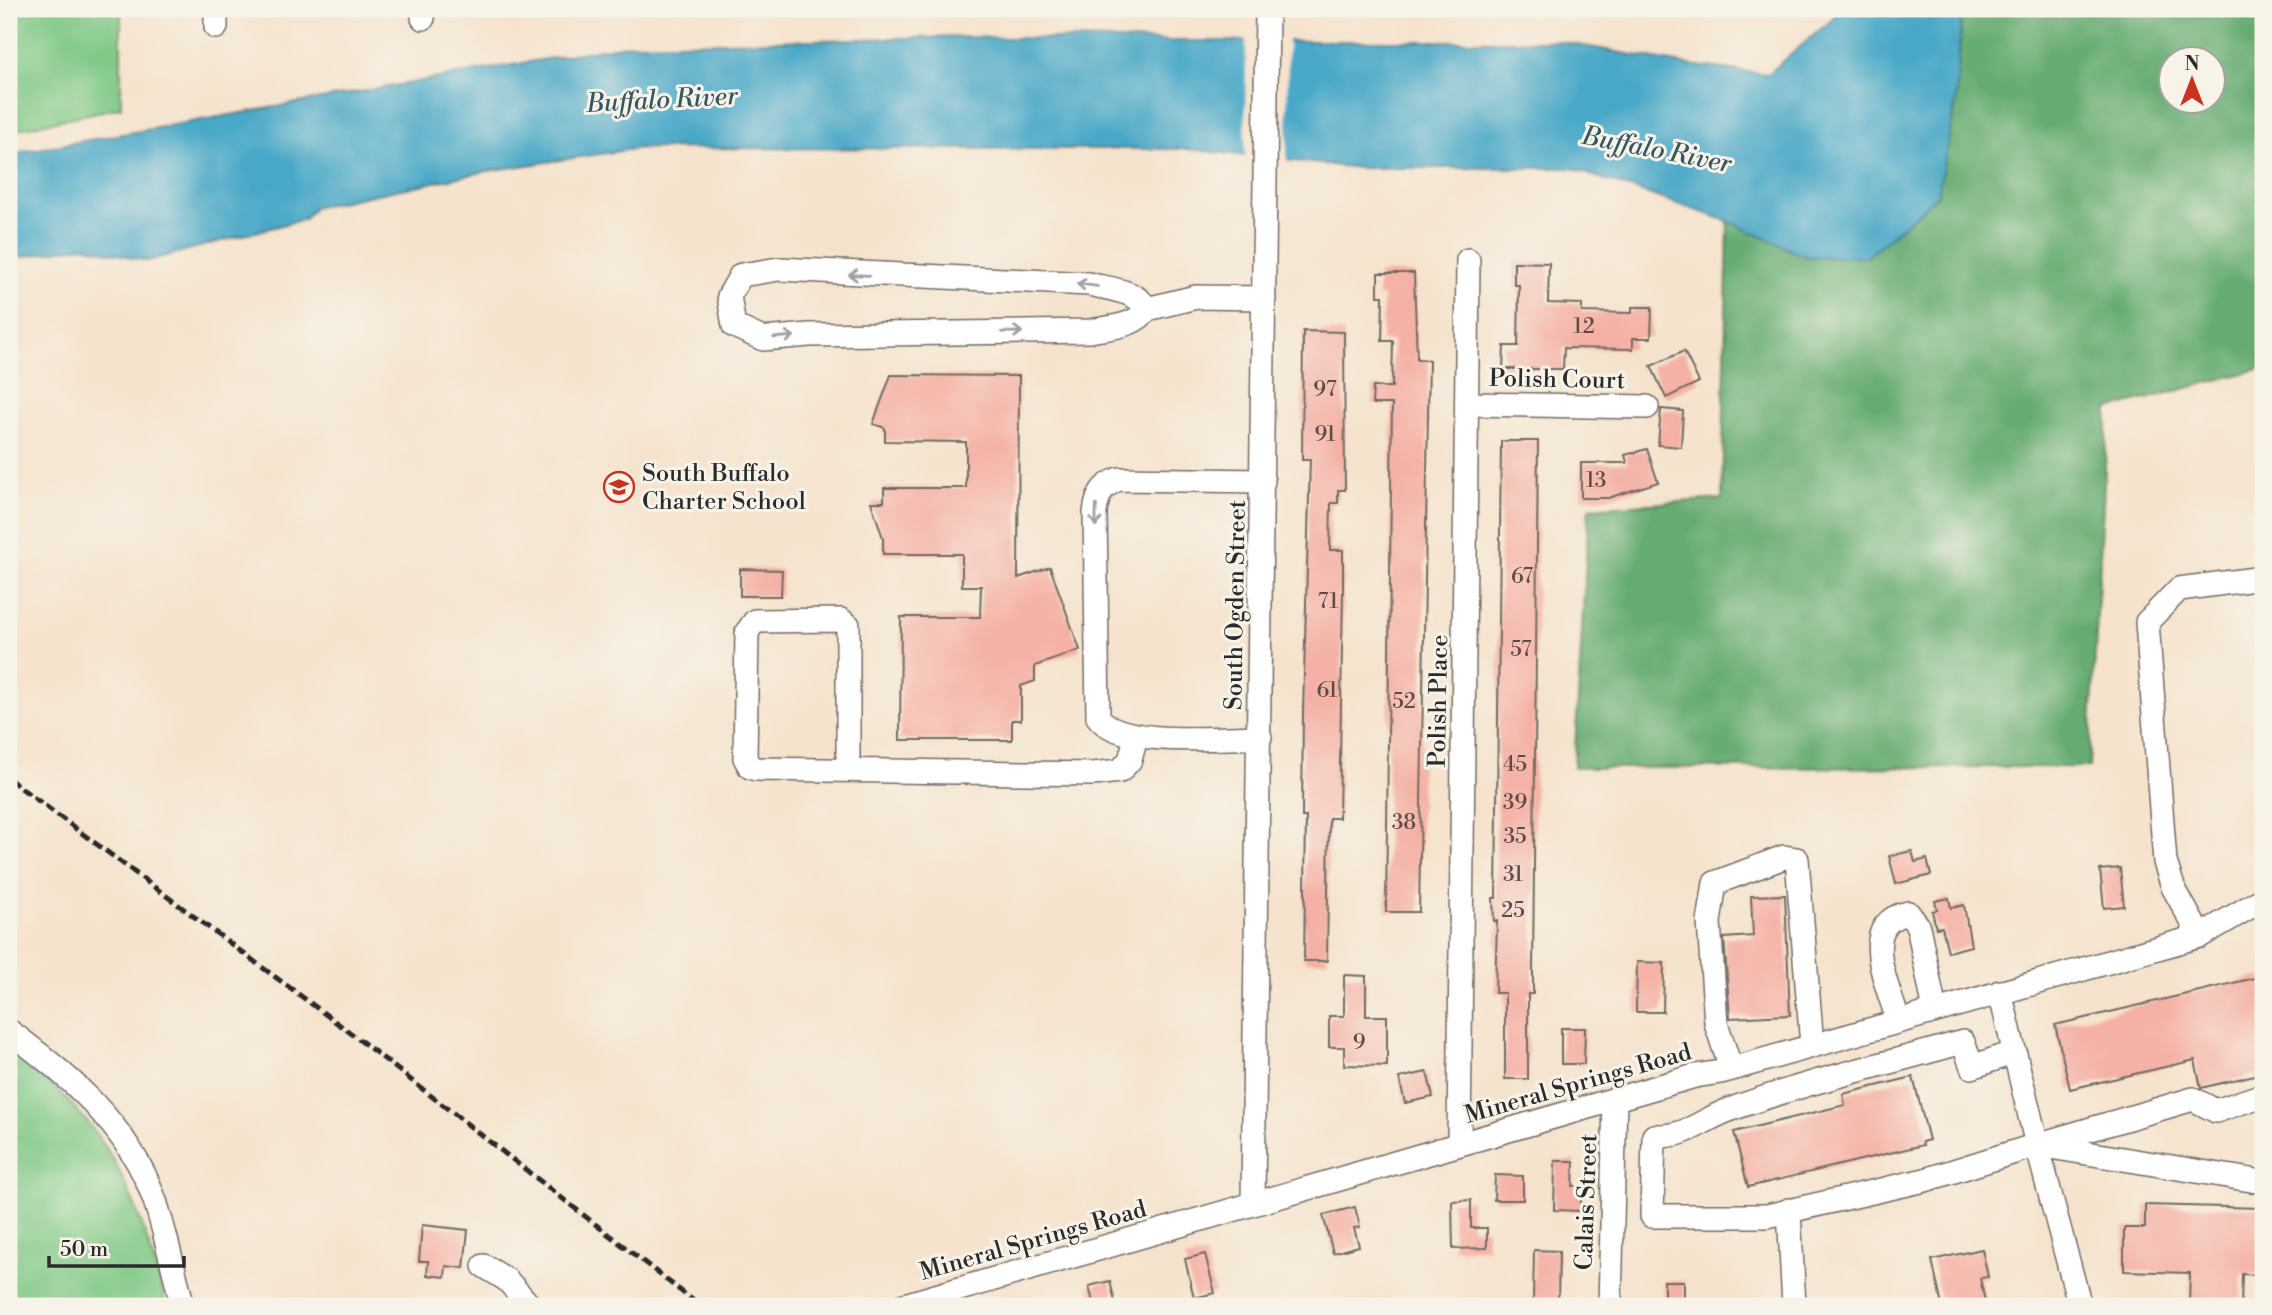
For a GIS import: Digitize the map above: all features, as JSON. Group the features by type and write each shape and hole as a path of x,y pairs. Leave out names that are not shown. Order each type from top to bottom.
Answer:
{"street":[{"name":"South Ogden Street","path":"1253,1203 1267,9"},
{"name":"Polish Place","path":"1459,1144 1468,260"},
{"path":"1147,309 1142,300 1134,296 1089,284 779,269 741,275 729,296 734,326 763,339 809,335 1090,331 1132,322 1142,317 1147,309 1196,297 1264,298"},
{"name":"Polish Court","path":"1467,404 1647,407"},
{"path":"1260,737 1136,737 1105,727 1098,717 1095,512 1097,496 1104,485 1119,479 1263,481"},
{"path":"2200,936 2173,887 2165,862 2147,622 2179,589 2263,578"},
{"path":"848,770 848,625 841,620 755,621 747,632 745,758 750,767 848,770 1093,774 1120,771 1129,760 1136,737"},
{"path":"1731,1069 1716,1023 1709,922 1715,883 1784,857 1797,859 1812,1046"},
{"name":"Mineral Springs Road","path":"901,1306 1615,1099 1731,1069 2200,936 2263,899"},
{"path":"1898,1021 1878,946 1879,932 1894,915 1908,913 1918,926 1935,1011"},
{"path":"2000,992 2080,1306"},
{"path":"9,1031 67,1074 117,1128 153,1196 183,1306"},
{"path":"2015,1052 1972,1068 1963,1042 1727,1110 1688,1132 1654,1136 1653,1216 1767,1216 1925,1180 2193,1099 2216,1111 2263,1095"},
{"name":"Calais Street","path":"1609,1306 1615,1099"},
{"path":"2037,1145 2263,1182"},
{"path":"1789,1210 1794,1306"},
{"path":"484,1266 507,1280 530,1306"}],"green space":[{"path":"9,9 121,9 121,107 9,131"},
{"path":"1962,9 2263,9 2263,368 2108,409 2089,767 1574,768 1589,508 1722,499 1728,221 1806,257 1866,257 1937,196 1956,102"},
{"path":"9,1050 73,1106 96,1133 114,1162 142,1226 167,1306 9,1306"}],"water":[{"name":"Buffalo River","path":"1836,9 1962,9 1956,102 1937,196 1867,257 1806,257 1728,221 1571,168 1359,168 1186,149 640,148 488,171 315,207 304,219 147,261 84,246 9,259 9,154 631,44 960,37 1171,41 1557,41 1688,65 1768,74 1834,18"}],"pier":[{"path":"1246,39 1288,39 1287,164 1245,159"}],"building":[{"path":"1514,262 1549,263 1548,303 1582,304 1582,312 1632,313 1632,307 1652,307 1651,338 1633,338 1633,349 1564,348 1563,369 1503,369 1504,346 1518,346 1519,285 1514,285"},
{"path":"1378,273 1414,273 1417,359 1429,360 1419,912 1386,912 1392,404 1372,404 1373,387 1392,387 1393,341 1382,341 1383,296 1378,296"},
{"path":"1303,331 1344,332 1345,490 1338,490 1338,503 1331,503 1330,550 1343,550 1343,591 1339,818 1329,818 1327,961 1304,961 1306,817 1302,817 1303,713 1310,460 1302,460"},
{"path":"1684,351 1699,382 1666,398 1651,366"},
{"path":"891,375 1019,376 1018,578 1050,567 1080,650 1035,666 1035,681 1021,686 1021,720 1012,720 1012,740 900,740 901,617 980,617 981,586 962,586 962,554 883,554 883,538 871,502 884,502 884,488 966,488 966,442 885,441 885,428 873,424"},
{"path":"1661,409 1683,411 1681,447 1658,445"},
{"path":"1501,441 1538,441 1533,994 1528,994 1528,1079 1505,1079 1505,993 1495,993 1497,921 1494,921 1493,898 1496,898"},
{"path":"1647,449 1658,482 1608,498 1581,498 1581,463 1627,463 1625,455"},
{"path":"740,569 782,570 781,596 740,596"},
{"path":"1912,851 1915,862 1927,859 1931,875 1896,884 1889,856"},
{"path":"2120,868 2124,906 2104,908 2100,870"},
{"path":"1785,895 1790,1015 1730,1018 1724,938 1753,936 1751,896"},
{"path":"1949,898 1951,908 1964,905 1971,946 1948,952 1942,927 1936,928 1932,911 1937,910 1935,901"},
{"path":"1637,962 1664,963 1663,1012 1636,1012"},
{"path":"1344,975 1366,976 1366,1016 1387,1016 1387,1066 1344,1065 1344,1047 1329,1047 1329,1016 1344,1016"},
{"path":"2263,976 2263,1073 2201,1088 2195,1060 2070,1089 2055,1025"},
{"path":"1561,1028 1585,1028 1584,1064 1561,1064"},
{"path":"1427,1072 1433,1097 1405,1103 1399,1078"},
{"path":"1913,1077 1929,1140 1922,1142 1923,1145 1748,1187 1734,1132 1845,1105 1843,1094"},
{"path":"1555,1161 1574,1161 1573,1186 1581,1186 1581,1211 1554,1210"},
{"path":"1495,1175 1523,1176 1523,1200 1494,1200"},
{"path":"1471,1200 1471,1228 1487,1228 1487,1248 1453,1249 1452,1201"},
{"path":"2145,1205 2263,1208 2263,1275 2242,1274 2241,1306 2189,1306 2190,1273 2124,1271 2124,1228 2145,1228"},
{"path":"1355,1207 1360,1227 1354,1228 1359,1246 1333,1253 1323,1215"},
{"path":"422,1225 468,1230 464,1268 446,1266 445,1277 427,1275 428,1261 419,1261"},
{"path":"1982,1249 1988,1277 1980,1278 1986,1306 1942,1306 1932,1260"},
{"path":"1534,1250 1559,1251 1558,1302 1533,1301"},
{"path":"1205,1254 1215,1293 1194,1298 1185,1259"},
{"path":"1110,1281 1116,1306 1094,1306 1089,1286"},
{"path":"1664,1281 1684,1281 1684,1303 1679,1303 1679,1306 1664,1306"}],"railway":[{"path":"9,779 352,1034 700,1306"}],"place":[{"name":"South Buffalo Charter School","path":"619,487"}]}
